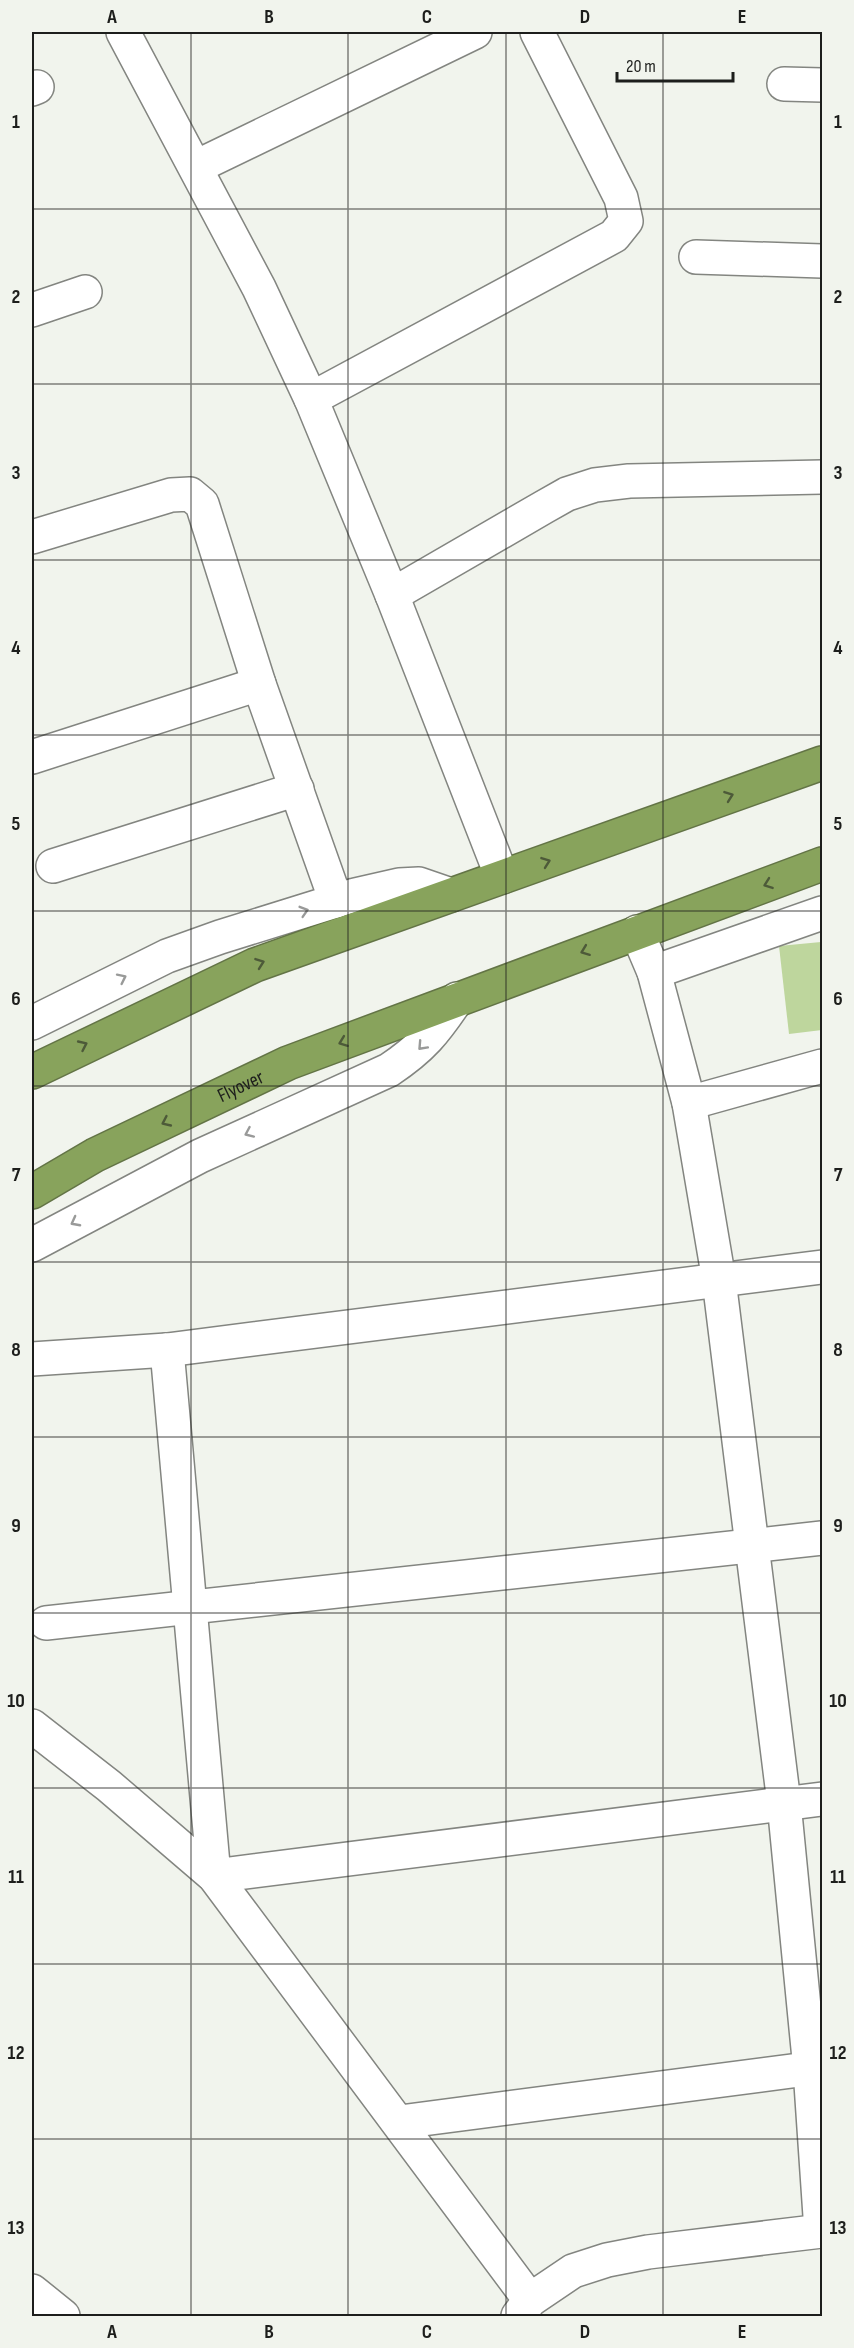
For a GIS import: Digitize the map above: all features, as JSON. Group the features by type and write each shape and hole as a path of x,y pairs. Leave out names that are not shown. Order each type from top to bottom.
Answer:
{"highway":[{"path":"32,1072 255,965 822,763"},
{"name":"Flyover","path":"32,1192 95,1155 288,1063 822,864"}],"street":[{"path":"123,32 259,288 311,399 392,595 502,877"},
{"path":"196,167 475,32"},
{"path":"311,399 614,236 626,221 621,198 537,32"},
{"path":"784,84 822,85"},
{"path":"696,257 822,261"},
{"path":"32,310 85,292"},
{"path":"392,595 551,502 595,485 629,481 822,477"},
{"path":"32,537 171,495 190,494 202,504 259,684 336,901"},
{"path":"32,757 259,684"},
{"path":"53,866 297,789"},
{"path":"32,1023 167,956 336,901 399,885 419,884 451,895"},
{"path":"654,972 822,913"},
{"path":"32,1726 109,1786 214,1876 400,2122 524,2308 573,2271 607,2260 648,2252 822,2231 816,2068 750,1547 719,1280 689,1103 654,972 637,932"},
{"path":"32,1245 200,1156 389,1070 416,1052 435,1031 457,999"},
{"path":"689,1103 822,1066"},
{"path":"32,1359 167,1350 822,1267"},
{"path":"167,1350 192,1606 214,1876"},
{"path":"46,1623 822,1538"},
{"path":"214,1876 822,1799"},
{"path":"400,2122 816,2068"},
{"path":"32,2291 63,2316"}],"building":[{"path":"821,942 822,1030 789,1034 779,946"}]}
